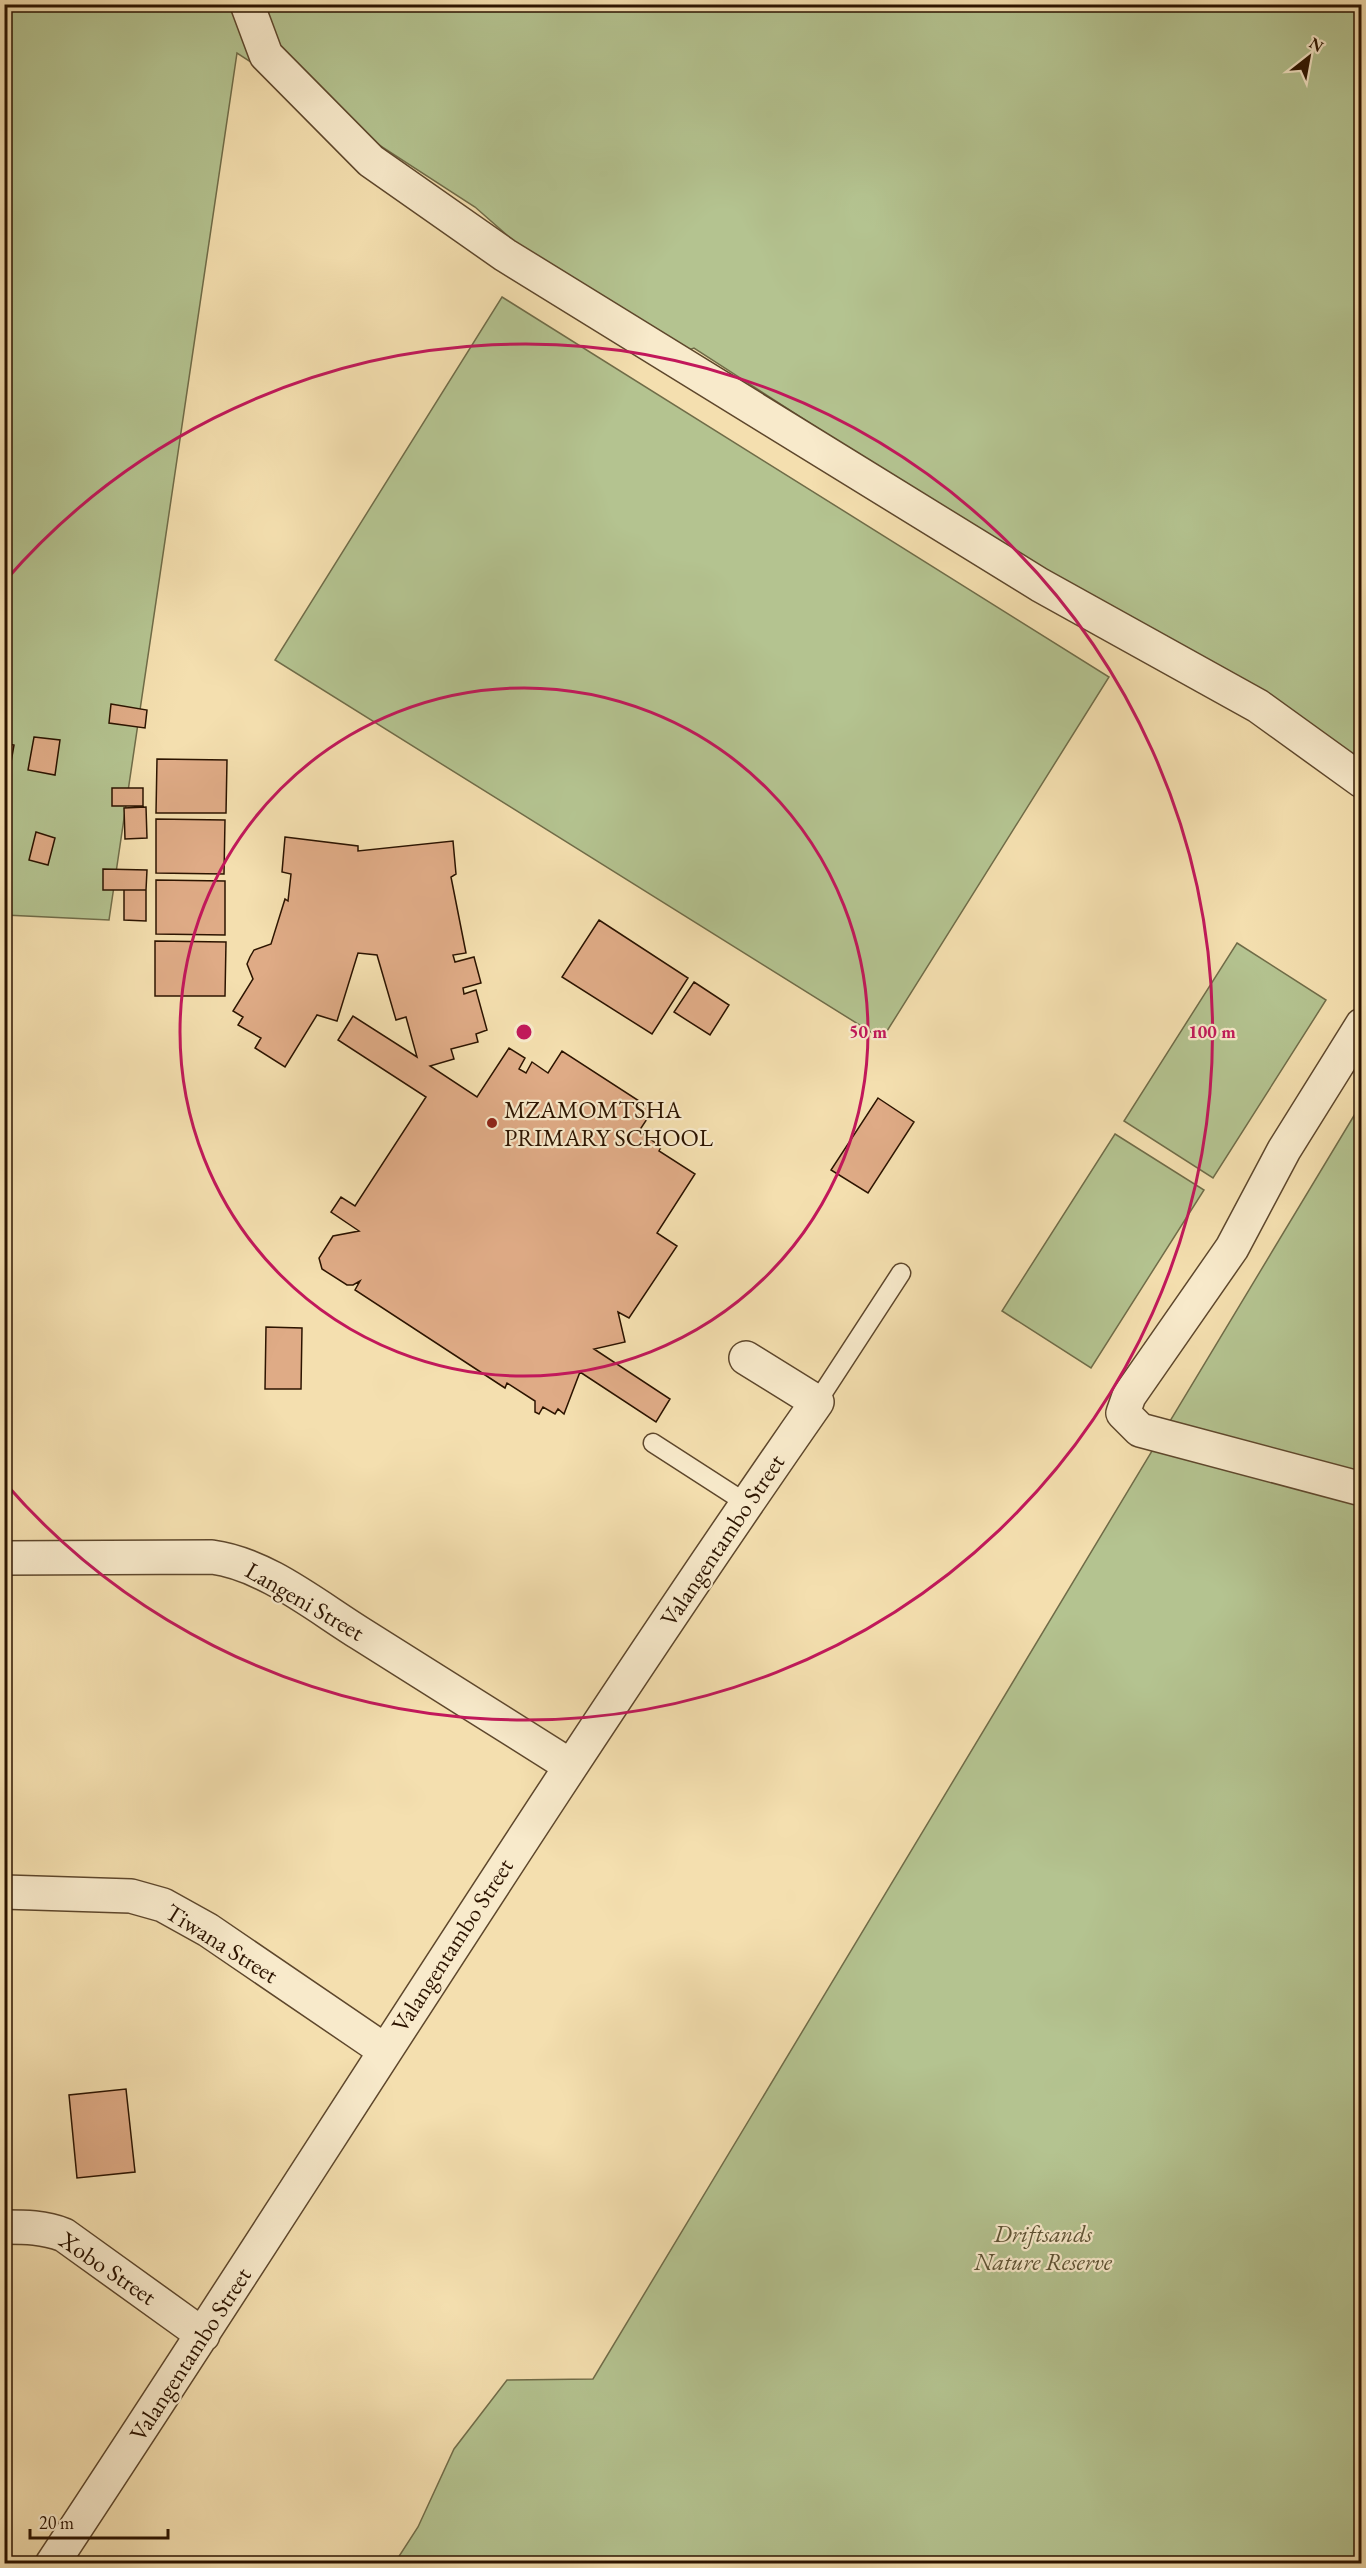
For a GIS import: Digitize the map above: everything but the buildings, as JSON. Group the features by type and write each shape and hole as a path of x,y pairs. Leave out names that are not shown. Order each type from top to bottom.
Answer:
{"street":[{"path":"247,4 266,55 371,161 505,255 1040,585 1258,706 1362,781"},
{"path":"1362,1025 1284,1150 1232,1248 1129,1396 1123,1413 1140,1430 1362,1490"},
{"path":"746,1358 817,1402"},
{"name":"Valangentambo Street","path":"52,2564 203,2335 569,1765 817,1402"},
{"name":"Langeni Street","path":"4,1558 212,1557 239,1562 312,1604 569,1765"},
{"name":"Tiwana Street","path":"4,1892 131,1896 163,1905 208,1930 384,2050"},
{"name":"Xobo Street","path":"4,2227 42,2228 64,2235 203,2335"}],"lane":[{"path":"817,1402 901,1273"},
{"path":"653,1443 746,1503"}],"green space":[{"path":"5,5 1361,5 1361,780 694,348 683,352 541,265 475,207 237,53 109,920 5,915"},
{"path":"502,297 1109,677 882,1039 275,660"},
{"path":"1237,943 1326,1000 1213,1178 1124,1121"},
{"name":"Driftsands Nature Reserve","path":"1361,1104 1361,2563 394,2564 418,2527 454,2449 507,2380 593,2379"},
{"path":"1115,1134 1204,1190 1091,1368 1002,1311"}],"place":[{"name":"MZAMOMTSHA PRIMARY SCHOOL","path":"492,1123"}]}
